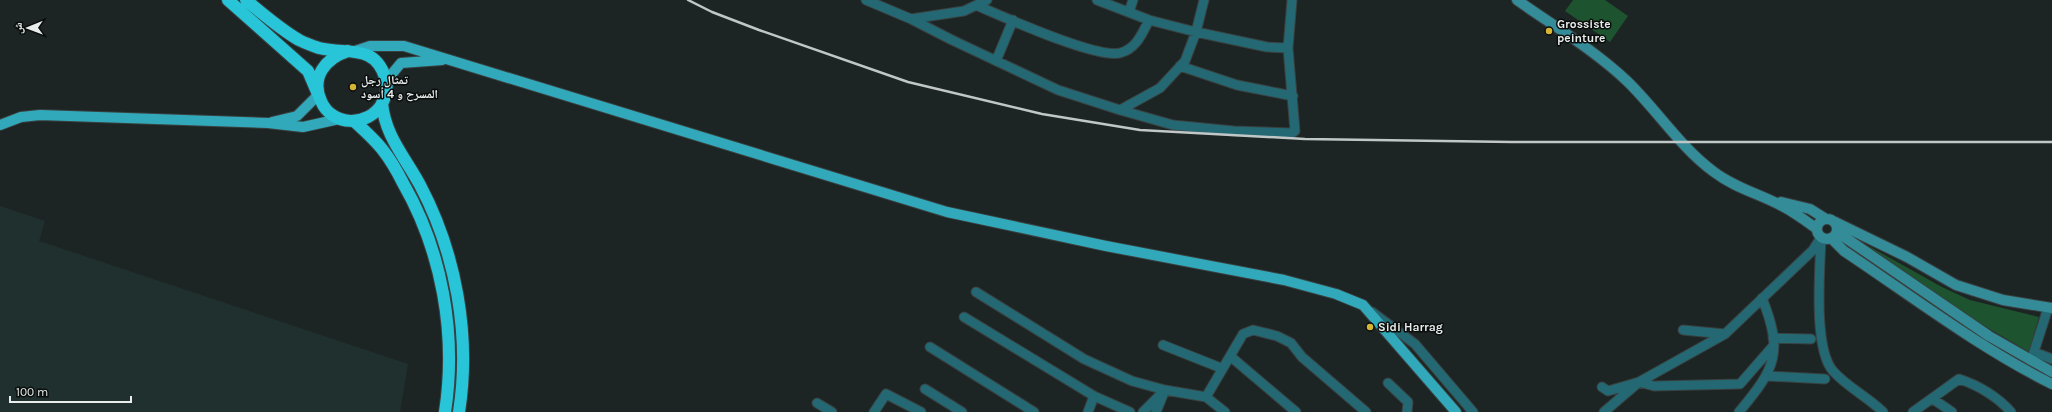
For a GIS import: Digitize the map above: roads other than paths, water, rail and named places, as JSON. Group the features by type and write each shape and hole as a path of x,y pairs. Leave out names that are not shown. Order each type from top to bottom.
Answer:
{"highway":[{"path":"228,0 308,71 322,105 329,113 339,119 354,121 365,118 375,112 382,103 386,92 386,81 383,70 376,61 366,54 352,51 319,48 300,40 279,27 246,0"},
{"path":"318,95 317,83 320,71 327,61 337,54 352,51"},
{"path":"382,103 383,117 388,132 420,184 436,222 451,270 462,331 463,365 459,412"},
{"path":"354,121 383,150 397,172 424,224 434,254 442,287 448,331 448,392 445,412"}],"main road":[{"path":"352,51 370,46 404,46 877,192 947,212 1106,246 1284,280 1336,294 1363,305 1456,412"},
{"path":"386,81 401,63 451,60"},
{"path":"268,123 297,116 318,95"},
{"path":"0,125 21,117 66,114 268,123 303,127 339,119"}],"street":[{"path":"866,0 911,19 1058,90 1120,110 1173,125 1234,131 1292,133 1296,129 1294,96 1288,48 1292,0"},
{"path":"911,19 964,11 978,6 987,0"},
{"path":"1097,0 1149,20 1196,32 1268,47 1288,48"},
{"path":"1129,12 1133,0"},
{"path":"1120,110 1160,88 1185,61 1196,32 1204,0"},
{"path":"1517,0 1594,54 1626,80 1661,117 1691,154 1715,174 1767,200 1781,205 1989,336 2033,356 2052,359"},
{"path":"978,6 1092,50 1119,54 1135,46 1149,20"},
{"path":"996,61 1013,20"},
{"path":"1180,66 1237,85 1294,96"},
{"path":"1767,200 1810,209 1907,257 1956,285 2003,300 2050,308 2033,356"},
{"path":"1602,388 1608,391 1638,382 1725,334 1813,250 1826,234 1836,224 1830,220 1819,223 1826,234 1844,251 1961,332 2022,369 2052,384"},
{"path":"1826,234 1819,286 1821,330 1826,359 1833,371 1872,401 1883,412"},
{"path":"976,292 1084,359 1132,381 1165,390 1206,397 1225,412"},
{"path":"1739,412 1767,376 1773,362 1774,341 1762,298"},
{"path":"1363,305 1415,344 1473,412"},
{"path":"964,317 1094,396 1130,412"},
{"path":"1206,397 1221,368 1243,334 1253,330 1277,336 1291,343 1302,357 1366,412"},
{"path":"1683,330 1725,334"},
{"path":"1638,382 1654,386 1740,384 1774,341 1811,339"},
{"path":"1163,345 1221,368"},
{"path":"930,347 1034,412"},
{"path":"1230,356 1296,412"},
{"path":"2033,356 2052,372"},
{"path":"1767,376 1825,379"},
{"path":"1913,412 1959,379 1973,383 1995,398 2011,412"},
{"path":"1604,412 1638,382"},
{"path":"1388,383 1408,402 1407,412"},
{"path":"925,390 962,412"},
{"path":"1143,412 1165,390"},
{"path":"1156,412 1165,390"},
{"path":"874,412 886,394 920,412"},
{"path":"1088,412 1094,396"},
{"path":"1933,399 1952,412"},
{"path":"817,403 832,412"}],"railway":[{"path":"688,0 712,12 759,30 908,82 1042,114 1140,130 1305,139 1512,142 2052,142"}],"place":[{"name":"Grossiste peinture","path":"1549,31"},
{"name":"تمثال رجل المسرح و 4 أسود","path":"353,87"},
{"name":"Sidi Harrag","path":"1370,327"}]}
